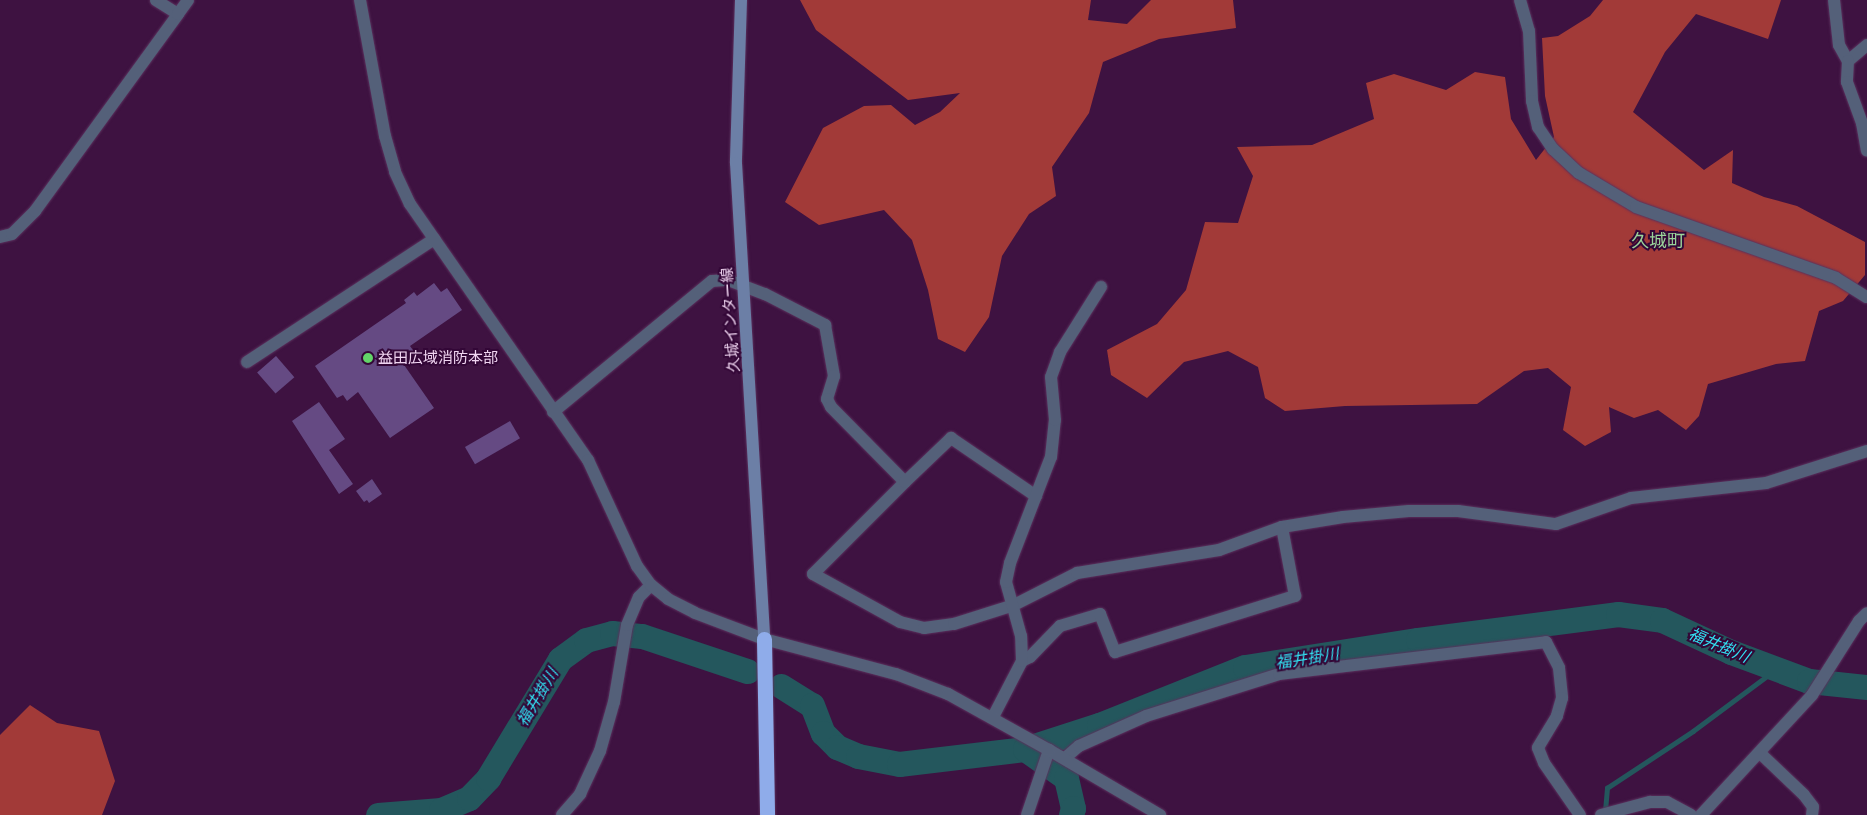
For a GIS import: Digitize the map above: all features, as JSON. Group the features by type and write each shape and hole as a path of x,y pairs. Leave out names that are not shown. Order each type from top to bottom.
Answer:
{"highway":[{"path":"764,639 768,815"}],"main road":[{"name":"久城インター線","path":"740,0 736,163 764,639"}],"street":[{"path":"156,0 178,14"},
{"path":"0,237 12,234 35,211 188,0"},
{"path":"360,0 385,136 395,172 410,204 588,460 624,540 651,585 668,599 695,612 764,639 896,674 948,694 1065,758 1160,815"},
{"path":"1520,0 1529,31 1532,101 1538,127 1552,149 1579,174 1636,207 1836,278 1867,297"},
{"path":"1834,0 1839,45 1848,61 1847,82 1862,123 1867,151"},
{"path":"1848,61 1867,45"},
{"path":"247,362 434,239"},
{"path":"553,412 712,281 728,280 825,325 834,376 827,399 830,407 905,482"},
{"path":"993,717 1022,661 1021,636 1014,605 1006,582 1010,563 1051,457 1055,420 1051,378 1060,352 1101,286"},
{"path":"1036,496 951,438 813,574 900,622 924,628 954,624 1014,605 1077,573 1218,550 1282,527 1342,517 1409,511 1458,511 1556,524 1631,498 1766,483 1867,451"},
{"path":"1022,661 1030,657 1060,626 1100,614 1116,652 1295,596 1282,527"},
{"path":"562,815 580,794 600,751 614,702 627,624 639,597 651,585"},
{"path":"1701,815 1761,754 1812,695 1859,620 1867,613"},
{"path":"1065,758 1079,746 1146,716 1279,674 1546,642 1560,668 1562,698 1557,716 1538,748 1544,763 1580,815"},
{"path":"1027,815 1049,750"},
{"path":"1761,754 1804,795 1812,807 1812,815"},
{"path":"1602,815 1650,802 1667,802 1691,815"}],"shaded area":[{"path":"800,0 1091,0 1088,20 1127,24 1151,0 1233,0 1236,28 1159,39 1103,62 1089,113 1052,167 1056,196 1029,214 1002,256 989,317 965,352 938,339 928,290 912,240 884,210 819,225 785,202 823,128 864,106 891,105 915,125 940,112 960,93 908,100 816,30"},
{"path":"1603,0 1781,0 1768,39 1696,14 1665,52 1633,112 1704,170 1733,150 1732,183 1764,197 1797,206 1865,242 1865,275 1843,301 1819,311 1805,361 1776,364 1708,384 1699,416 1686,430 1658,410 1634,418 1609,407 1611,432 1585,446 1563,430 1571,387 1548,368 1524,371 1477,404 1345,406 1285,411 1265,398 1258,367 1228,351 1184,362 1147,398 1111,375 1107,350 1157,324 1186,290 1205,222 1238,223 1253,176 1237,147 1312,145 1374,119 1366,83 1394,74 1446,90 1475,72 1505,77 1511,119 1536,160 1554,137 1545,96 1542,38 1558,36 1590,16"},
{"path":"30,705 57,723 99,731 115,781 102,815 0,815 0,735"}],"building":[{"name":"益田広域消防本部","path":"434,283 441,292 447,288 462,310 410,346 415,353 402,362 434,408 390,438 358,392 347,401 343,395 337,398 315,366 406,303 404,300 414,292 417,296"},
{"path":"276,356 294,377 276,394 257,372"},
{"path":"319,402 345,439 329,450 353,484 339,494 292,421"},
{"path":"510,421 520,438 475,464 465,447"},
{"path":"372,479 382,494 369,503 367,500 364,502 356,491"}],"waterway":[{"name":"福井掛川","path":"781,686 812,705 823,733 837,747 858,756 899,764 1025,749 1099,725 1245,667 1418,640 1618,614 1662,620 1731,652 1809,681 1867,687"},
{"name":"福井掛川","path":"378,815 441,810 469,798 488,778 560,659 586,640 612,633 642,636 747,671"},
{"path":"1605,811 1607,788 1693,731 1775,670"},
{"path":"1025,749 1066,778 1073,808 1071,815"}],"place":[{"name":"益田広域消防本部","path":"368,358"}],"district":[{"name":"久城町","path":"1658,241"}]}
